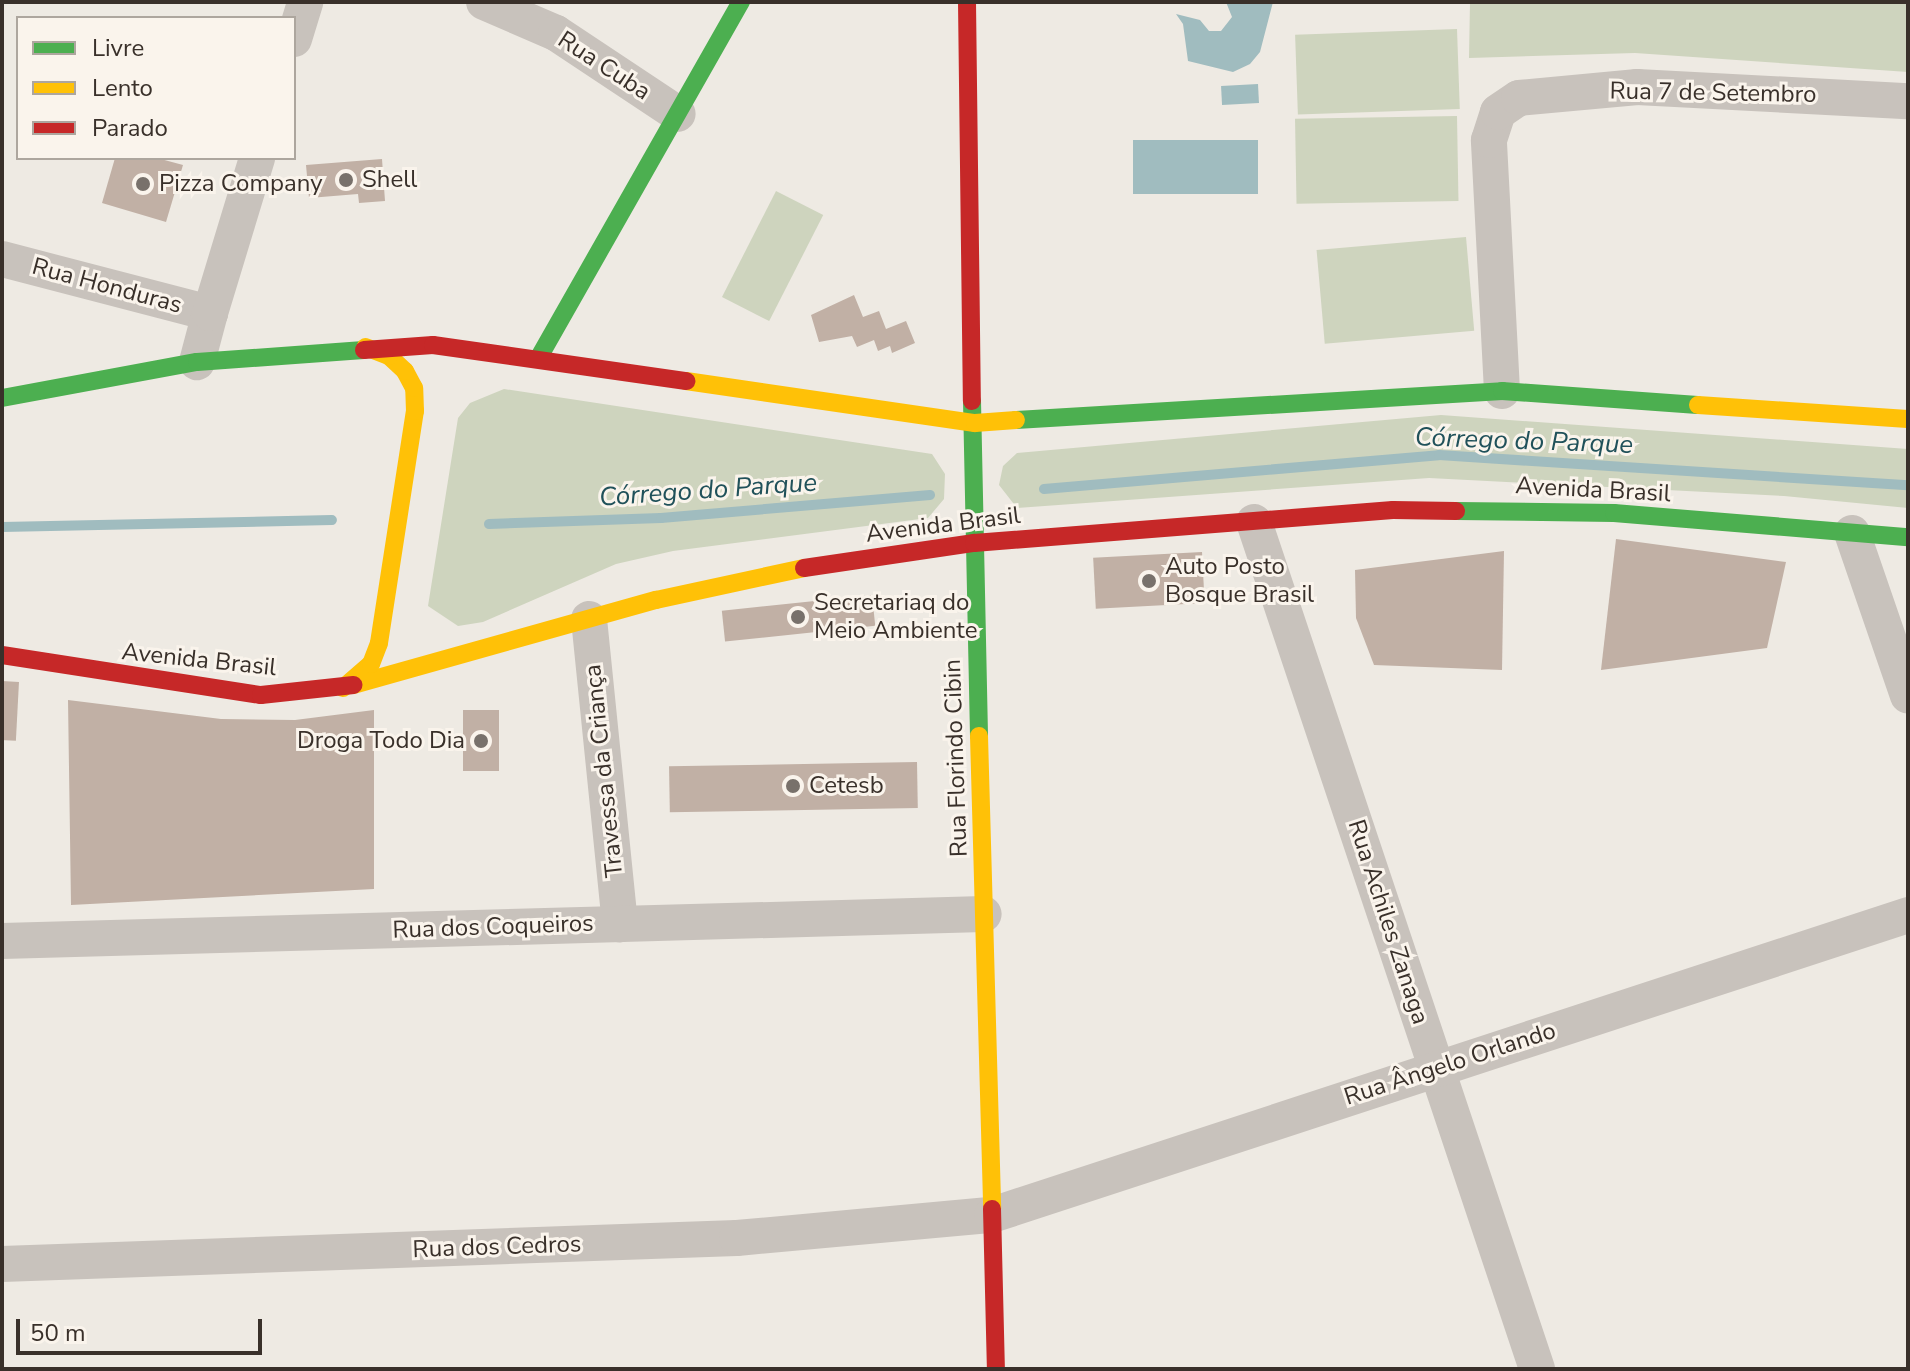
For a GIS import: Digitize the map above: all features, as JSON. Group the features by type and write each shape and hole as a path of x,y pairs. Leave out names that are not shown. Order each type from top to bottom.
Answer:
{"main road":[{"path":"538,359 741,2"},
{"name":"Rua Florindo Cibin","path":"967,2 975,423 974,543 996,1369"},
{"path":"2,398 197,362 366,347 433,345 975,423 1276,401 1502,391 1908,419"},
{"path":"343,688 371,664 379,643 415,411 414,388 405,371 389,356 366,347"},
{"path":"450,370 468,357 491,352"},
{"path":"405,620 435,401"},
{"name":"Avenida Brasil","path":"2,655 261,695 343,688 459,658 589,619 789,570 974,543 1393,510 1561,510 1908,537"},
{"path":"420,642 459,658"}],"street":[{"path":"296,32 305,2"},
{"name":"Rua Cuba","path":"484,2 556,33 678,114"},
{"name":"Rua 7 de Setembro","path":"1502,391 1489,140 1498,112 1519,98 1637,87 1908,101"},
{"path":"210,313 256,160"},
{"name":"Rua Honduras","path":"2,259 210,313 197,362"},
{"name":"Rua Achiles Zanaga","path":"1254,522 1537,1369"},
{"path":"1852,533 1908,696"},
{"name":"Travessa da Criança","path":"589,619 620,924"},
{"name":"Rua dos Coqueiros","path":"2,941 984,914"},
{"name":"Rua Ângelo Orlando","path":"992,1215 1908,915"},
{"name":"Rua dos Cedros","path":"2,1264 737,1238 992,1215"}],"green space":[{"path":"1470,2 1908,2 1908,72 1635,53 1469,58"},
{"path":"1457,29 1460,109 1298,115 1295,35"},
{"path":"1457,116 1458,201 1297,204 1295,119"},
{"path":"776,191 823,215 769,321 722,297"},
{"path":"1466,237 1474,331 1325,344 1317,250"},
{"path":"504,389 932,454 945,474 944,499 928,518 673,551 616,564 483,622 458,626 428,606 458,418 470,403"},
{"path":"1441,415 1908,449 1908,508 1784,496 1429,478 1017,508 999,485 1003,466 1017,453"}],"water":[{"path":"1226,2 1273,2 1260,52 1250,64 1233,72 1188,61 1183,24 1176,14 1200,20 1209,31 1221,31 1232,17"},
{"path":"1258,84 1259,103 1222,105 1221,86"},
{"path":"1133,140 1258,140 1258,194 1133,194"}],"building":[{"name":"Shell","path":"382,159 385,201 359,203 358,194 309,198 306,165"},
{"name":"Pizza Company","path":"114,160 164,160 183,165 166,222 102,203"},
{"path":"854,295 863,317 879,311 886,329 906,321 915,343 892,353 890,346 878,351 874,340 857,347 852,336 819,342 811,315"},
{"path":"1616,539 1786,562 1767,648 1601,670"},
{"path":"1504,551 1502,670 1374,665 1356,618 1355,570"},
{"name":"Auto Posto Bosque Brasil","path":"1202,552 1205,603 1096,609 1093,558"},
{"name":"Secretariaq do Meio Ambiente","path":"872,595 875,626 725,642 722,611"},
{"path":"2,681 19,682 16,741 2,740"},
{"path":"68,700 221,719 295,720 374,710 374,889 71,905"},
{"name":"Droga Todo Dia","path":"463,710 499,710 499,771 463,771"},
{"name":"Cetesb","path":"917,762 918,808 670,812 669,766"}],"waterway":[{"name":"Córrego do Parque","path":"1044,489 1439,455 1908,485"},
{"name":"Córrego do Parque","path":"489,524 661,518 930,495"},
{"path":"2,527 332,520"}],"traffic: fast":[{"path":"538,359 741,2"},
{"path":"2,398 197,362 364,350"},
{"path":"1016,420 1502,391 1698,405"},
{"path":"972,401 979,736"},
{"path":"1456,511 1614,513 1908,537"}],"traffic: slow":[{"path":"343,688 371,664 379,643 415,411 414,388 405,371 389,356 366,347"},
{"path":"686,381 975,423 1016,420"},
{"path":"1698,405 1908,419"},
{"path":"353,685 656,600 804,568"},
{"path":"979,736 992,1209"}],"traffic: jam":[{"path":"967,2 972,401"},
{"path":"364,350 433,345 686,381"},
{"path":"804,568 974,543 1393,510 1456,511"},
{"path":"2,655 261,695 353,685"},
{"path":"992,1209 996,1369"}],"place":[{"name":"Shell","path":"346,180"},
{"name":"Pizza Company","path":"143,184"},
{"name":"Auto Posto Bosque Brasil","path":"1149,581"},
{"name":"Secretariaq do Meio Ambiente","path":"798,617"},
{"name":"Droga Todo Dia","path":"481,741"},
{"name":"Cetesb","path":"793,786"}]}
